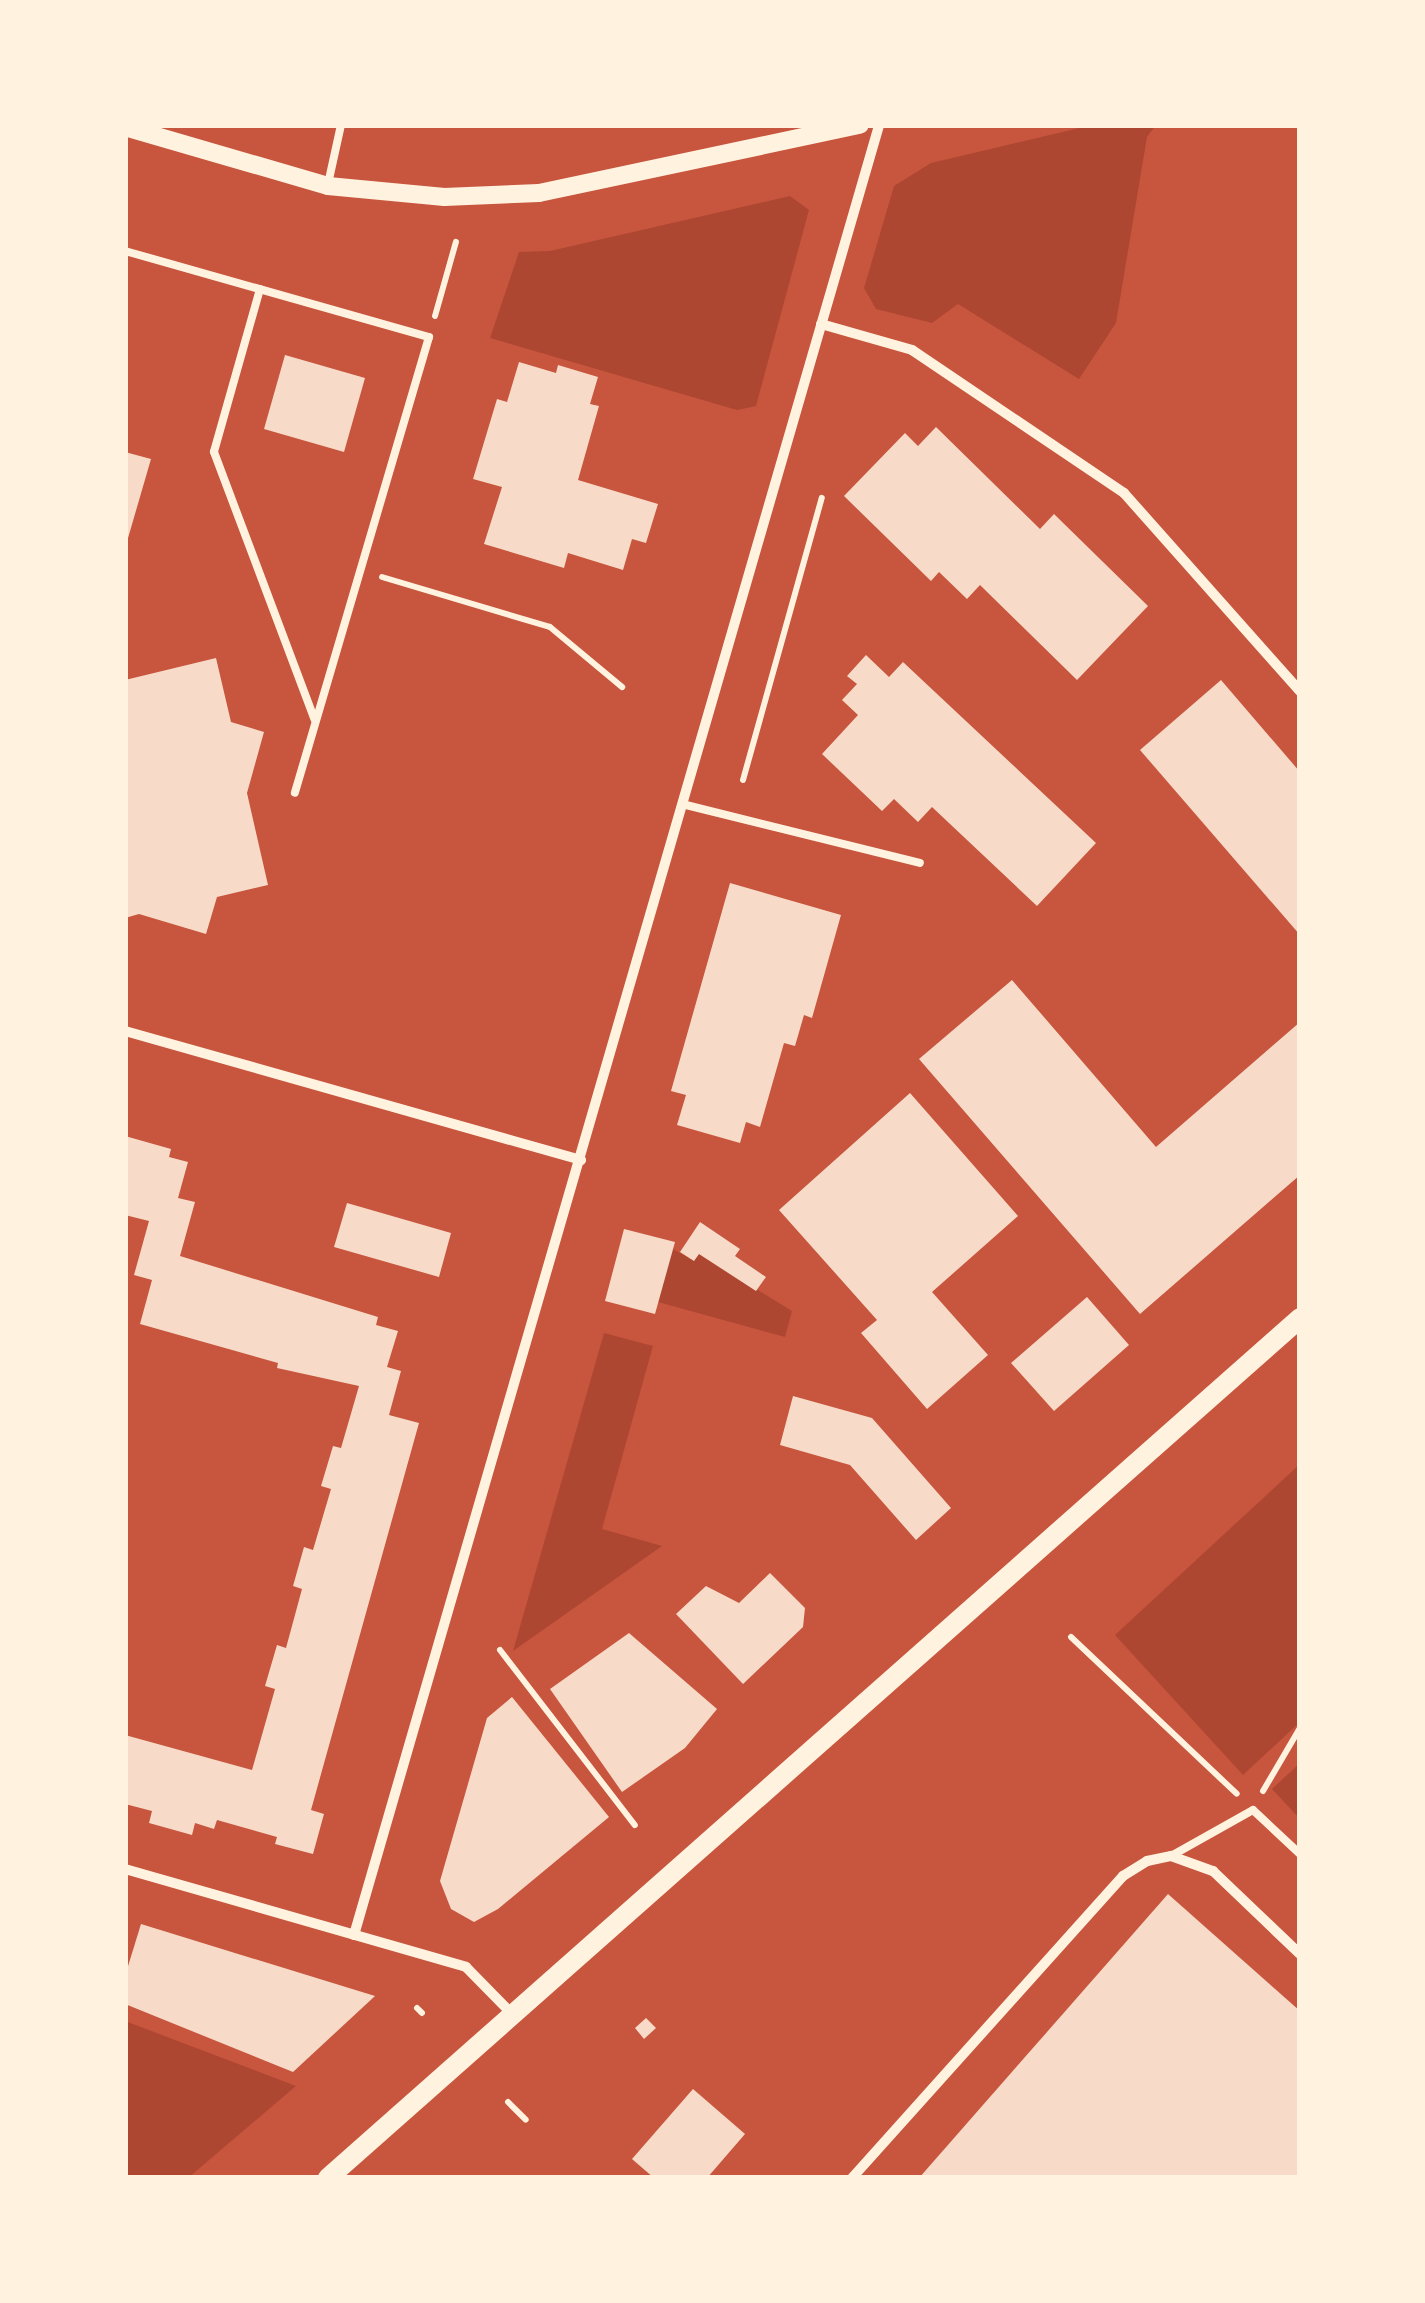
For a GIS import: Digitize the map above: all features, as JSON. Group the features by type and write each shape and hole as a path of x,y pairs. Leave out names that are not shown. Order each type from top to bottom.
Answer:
{"main road":[{"path":"328,2178 1300,1318"}],"street":[{"path":"125,127 328,186 444,197 539,193 860,125"},
{"path":"354,1935 879,125"},
{"path":"822,324 912,350 1124,493 1300,691"},
{"path":"125,1031 581,1160"},
{"path":"852,2178 1123,1876 1146,1861 1170,1856 1212,1871 1300,1954"},
{"path":"125,1870 466,1967 514,2016"}],"lane":[{"path":"328,186 342,125"},
{"path":"125,251 429,337 296,793"},
{"path":"260,289 214,452 316,723"},
{"path":"682,804 920,862"},
{"path":"1170,1856 1254,1810 1300,1854"}],"path":[{"path":"429,337 456,242"},
{"path":"743,780 822,498"},
{"path":"360,571 550,627 622,687"},
{"path":"1071,1637 1254,1810 1300,1728"},
{"path":"500,1650 635,1825"},
{"path":"508,2102 526,2120"}],"shaded area":[{"path":"1092,125 1156,125 1147,137 1116,323 1079,379 958,304 932,323 876,309 864,288 894,186 931,163"},
{"path":"790,196 809,210 756,406 737,410 490,338 519,252 550,251"},
{"path":"673,1249 694,1261 699,1254 792,1311 785,1337 658,1302"},
{"path":"604,1333 653,1346 602,1529 662,1546 513,1651"},
{"path":"1300,1464 1300,1722 1243,1775 1115,1635"},
{"path":"1300,1763 1300,1819 1272,1789"},
{"path":"125,2021 296,2086 188,2178 125,2178"}],"building":[{"path":"285,355 365,378 344,452 264,429"},
{"path":"519,362 556,373 558,365 598,377 590,404 599,406 578,480 658,504 646,543 632,539 623,570 568,553 564,568 484,544 502,487 473,479 497,399 507,402"},
{"path":"936,427 1040,529 1054,514 1148,606 1077,680 980,585 967,599 939,572 931,581 844,496 905,433 918,446"},
{"path":"125,452 151,459 126,545 125,545"},
{"path":"866,655 889,677 903,662 1096,843 1037,906 932,807 918,822 894,799 882,811 822,754 858,715 842,700 857,684 847,676"},
{"path":"216,658 231,722 264,732 247,793 268,885 217,897 206,934 139,914 125,918 125,680"},
{"path":"1221,680 1300,772 1300,935 1140,750"},
{"path":"730,883 841,915 812,1018 804,1015 795,1046 784,1043 760,1127 746,1122 740,1143 677,1125 686,1095 671,1091"},
{"path":"1012,980 1156,1147 1300,1022 1300,1175 1140,1314 919,1059"},
{"path":"910,1093 1018,1216 932,1292 988,1355 927,1409 861,1333 877,1320 779,1210"},
{"path":"125,1136 171,1149 169,1157 188,1162 178,1198 195,1202 180,1256 378,1317 376,1325 398,1331 387,1367 401,1371 389,1415 419,1423 311,1810 324,1814 313,1854 275,1844 277,1837 217,1820 214,1829 195,1823 192,1835 149,1823 152,1811 125,1804 125,1735 252,1770 275,1689 265,1686 277,1645 286,1648 302,1589 293,1586 304,1547 313,1550 331,1489 321,1486 333,1446 341,1448 359,1386 277,1368 278,1363 140,1324 152,1280 134,1275 149,1221 125,1215"},
{"path":"347,1203 451,1233 439,1277 334,1247"},
{"path":"700,1222 740,1249 735,1256 766,1277 756,1291 699,1254 694,1261 680,1252"},
{"path":"624,1229 675,1242 655,1314 605,1301"},
{"path":"1087,1297 1129,1345 1054,1411 1011,1363"},
{"path":"793,1396 872,1418 951,1508 916,1540 850,1465 780,1445"},
{"path":"770,1573 805,1608 803,1627 743,1684 676,1614 706,1586 739,1603"},
{"path":"629,1633 717,1709 685,1748 622,1792 550,1689"},
{"path":"512,1697 609,1817 498,1909 474,1922 451,1909 440,1881 487,1718"},
{"path":"1168,1894 1300,2011 1300,2178 919,2178"},
{"path":"141,1924 375,1996 293,2072 125,2004 125,1976"},
{"path":"646,2018 656,2028 644,2039 635,2028"},
{"path":"693,2089 745,2134 707,2178 654,2178 632,2159"}]}
